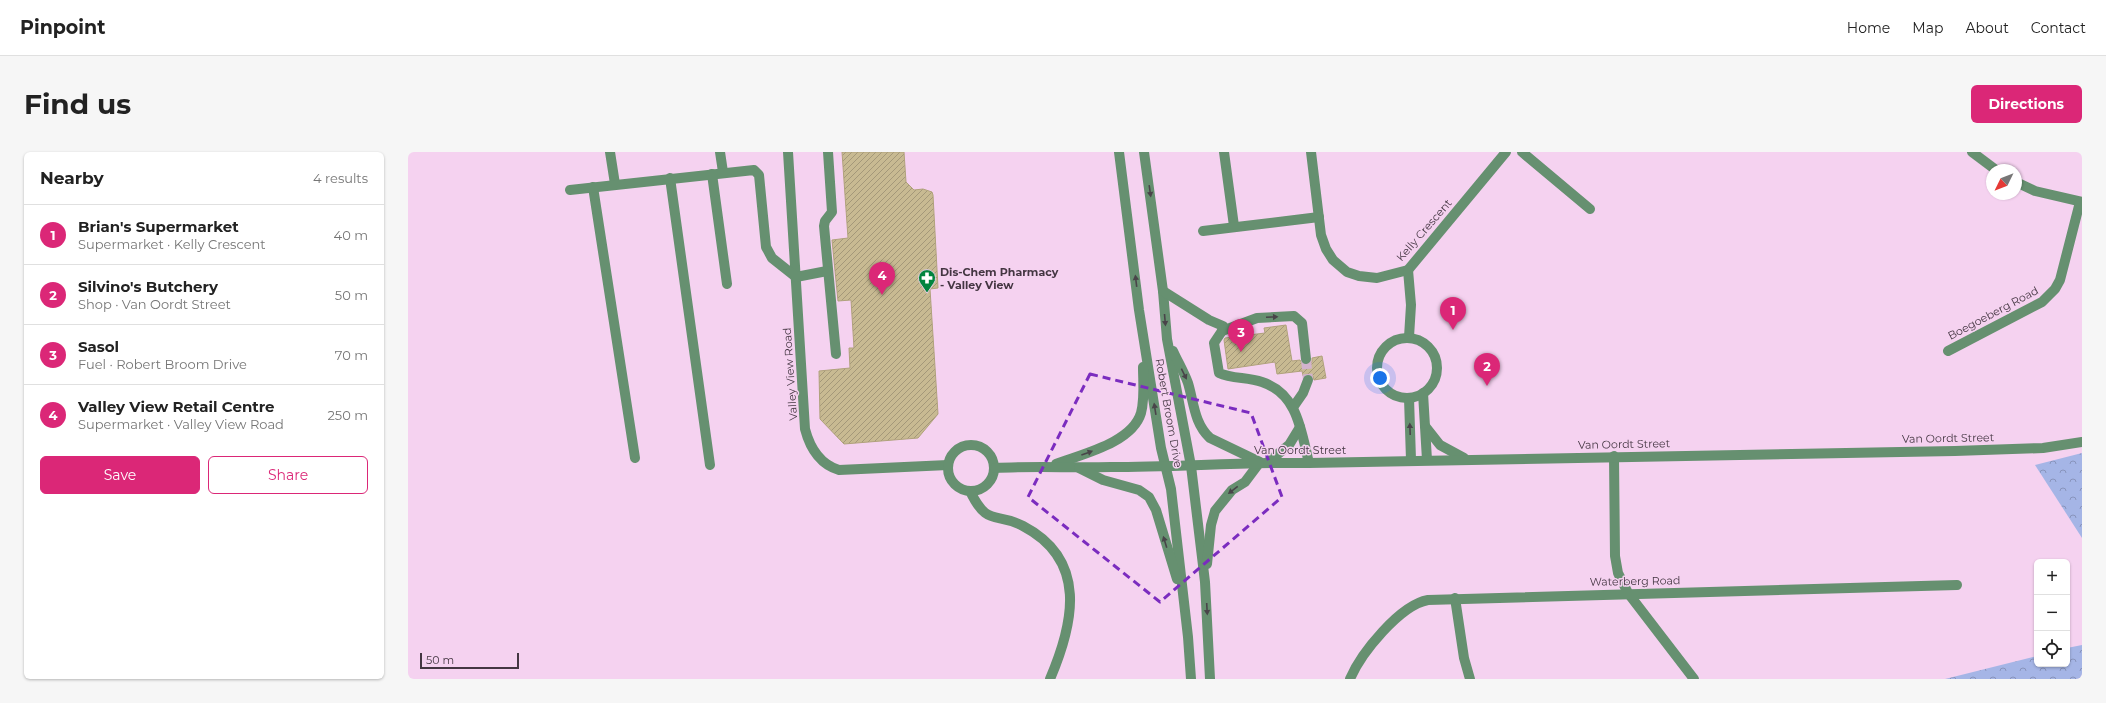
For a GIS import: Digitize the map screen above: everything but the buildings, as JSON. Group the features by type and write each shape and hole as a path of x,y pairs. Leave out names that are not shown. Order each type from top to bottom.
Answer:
{"street":[{"path":"610,152 615,184"},
{"path":"720,152 723,172"},
{"name":"Valley View Road","path":"788,152 805,429 808,441 820,459 831,468 839,470 948,465"},
{"path":"828,152 832,212 824,221 824,226 827,271 836,354"},
{"name":"Robert Broom Drive","path":"1119,152 1139,310 1161,448 1171,489 1185,606 1191,679"},
{"name":"Robert Broom Drive","path":"1144,152 1163,291 1167,339 1191,466 1205,582 1210,679"},
{"path":"1224,152 1234,226"},
{"name":"Kelly Crescent","path":"1311,152 1321,235 1326,248 1333,260 1347,272 1359,276 1377,278 1408,270 1506,152"},
{"path":"1522,152 1590,209"},
{"path":"1972,152 1988,164"},
{"path":"570,190 723,172 754,170 758,172 767,251 772,258 796,277 827,271"},
{"path":"712,174 727,284"},
{"path":"670,178 710,465"},
{"name":"Boegoeberg Road","path":"1948,350 2042,302 2050,295 2060,280 2081,202 2035,191 2022,185"},
{"path":"593,187 635,458"},
{"path":"1202,231 1319,217"},
{"path":"1408,270 1411,305 1409,337"},
{"path":"1163,291 1209,320 1222,325 1222,331"},
{"path":"1051,466 1113,443 1131,428 1141,414 1144,389 1139,310"},
{"path":"1306,359 1302,323 1296,317 1257,318 1222,331 1214,342 1219,373 1262,382 1277,391 1294,406 1309,463"},
{"path":"1409,337 1426,344 1436,360 1435,378 1431,386 1423,393 1409,398 1395,395 1387,390 1380,383 1376,365 1378,356 1391,342 1409,337"},
{"path":"1167,339 1187,382 1199,425 1204,432 1210,438 1264,462"},
{"path":"1294,406 1303,392 1308,380"},
{"path":"1423,393 1427,460"},
{"path":"1409,398 1411,460"},
{"path":"1425,426 1440,445 1466,459"},
{"path":"1205,582 1211,525 1215,511 1221,501 1232,490 1245,482 1264,462 1289,445 1300,427"},
{"name":"Van Oordt Street","path":"1166,466 1264,462 1309,463 1614,456 1955,451 2042,448 2082,442"},
{"path":"969,445 984,448 993,460 994,468 990,482 978,490 970,491 956,485 949,472 948,465 956,451 969,445"},
{"path":"1614,456 1615,556 1618,573 1628,593 1694,679"},
{"path":"994,468 1051,466 1166,466"},
{"path":"1075,466 1103,480 1139,490 1149,497 1156,510 1185,606"},
{"path":"970,491 977,506 985,514 1021,525 1042,539 1053,551 1066,573 1070,588 1070,613 1056,664 1050,679"},
{"name":"Waterberg Road","path":"1350,679 1359,661 1370,647 1411,605 1428,600 1628,593 1957,585"},
{"path":"1455,598 1464,658 1470,679"}],"highlighted area":[{"path":"1090,374 1251,413 1282,497 1160,602 1028,497"}],"green space":[{"path":"2082,453 2082,538 2035,465"},
{"path":"2082,645 2082,679 1945,679 2034,657 2034,667 2070,667 2070,647"}],"tunnel":[{"path":"1306,359 1308,380"}],"place":[{"name":"Dis-Chem Pharmacy - Valley View","path":"927,293"},
{"name":"Valley View Retail Centre","path":"882,295"},
{"name":"Brian's Supermarket","path":"1453,330"},
{"name":"Sasol","path":"1241,352"},
{"name":"Silvino's Butchery","path":"1487,386"}]}
